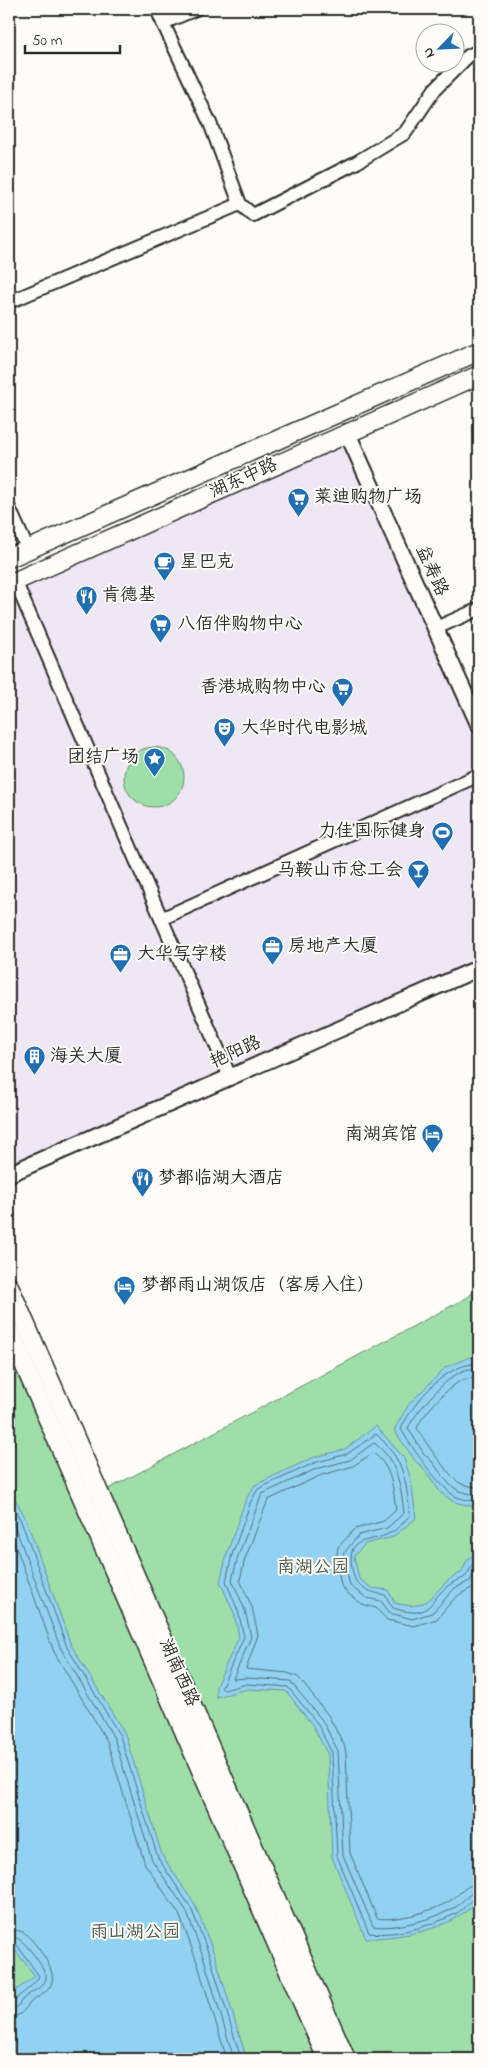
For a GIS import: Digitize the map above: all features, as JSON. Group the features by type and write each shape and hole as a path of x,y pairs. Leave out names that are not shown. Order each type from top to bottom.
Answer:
{"main road":[{"name":"湖东中路","path":"9,558 479,351"},
{"name":"湖东中路","path":"12,582 479,375"},
{"name":"湖南西路","path":"9,1286 346,2059"},
{"name":"湖南西路","path":"9,1330 327,2059"}],"street":[{"path":"157,9 210,123 240,204 253,215 357,162 406,133 435,89 468,56 479,51"},
{"path":"163,23 196,9"},
{"path":"9,302 240,204"},
{"name":"益寿路","path":"348,432 479,725"},
{"path":"9,508 28,550"},
{"path":"12,582 230,1077"},
{"path":"436,628 479,609"},
{"path":"161,919 479,775"},
{"name":"艳阳路","path":"9,1174 479,968"}],"shaded area":[{"path":"347,432 479,725 479,968 9,1174 9,584"}],"green space":[{"path":"154,747 170,752 175,756 179,761 184,777 179,793 175,798 170,802 154,807 138,802 133,798 129,793 124,777 129,761 133,756 138,752"},
{"name":"南湖公园","path":"479,1286 479,2059 346,2059 99,1494 468,1297"},
{"name":"雨山湖公园","path":"9,1330 327,2059 9,2059"}],"water":[{"path":"470,1357 479,1360 479,1508 454,1502 441,1493 422,1466 416,1462 394,1430 409,1404 446,1367"},
{"path":"376,1426 404,1458 411,1480 416,1518 393,1537 365,1544 354,1556 359,1579 372,1588 388,1590 395,1603 418,1605 425,1602 443,1585 461,1573 468,1559 479,1551 479,1901 440,1926 398,1936 366,1939 332,1857 328,1755 313,1726 286,1691 248,1689 216,1697 216,1686 239,1637 234,1613 220,1582 227,1553 246,1499 255,1485 312,1458 345,1449"},
{"name":"雨山湖公园","path":"9,1487 26,1519 71,1645 125,1734 162,1855 195,1905 215,1956 246,2057 243,2059 9,2059 9,2002 15,1991 35,1976 14,1949 9,1950"}],"place":[{"name":"莱迪购物广场","path":"298,517"},
{"name":"星巴克","path":"164,582"},
{"name":"肯德基","path":"86,615"},
{"name":"八佰伴购物中心","path":"161,644"},
{"name":"香港城购物中心","path":"342,707"},
{"name":"大华时代电影城","path":"225,748"},
{"name":"团结广场","path":"155,777"},
{"name":"力佳国际健身","path":"442,851"},
{"name":"马鞍山市总工会","path":"419,890"},
{"name":"房地产大厦","path":"272,966"},
{"name":"大华写字楼","path":"121,974"},
{"name":"海关大厦","path":"34,1076"},
{"name":"南湖宾馆","path":"433,1154"},
{"name":"梦都临湖大酒店","path":"142,1198"},
{"name":"梦都雨山湖饭店（客房入住）","path":"125,1305"}]}
